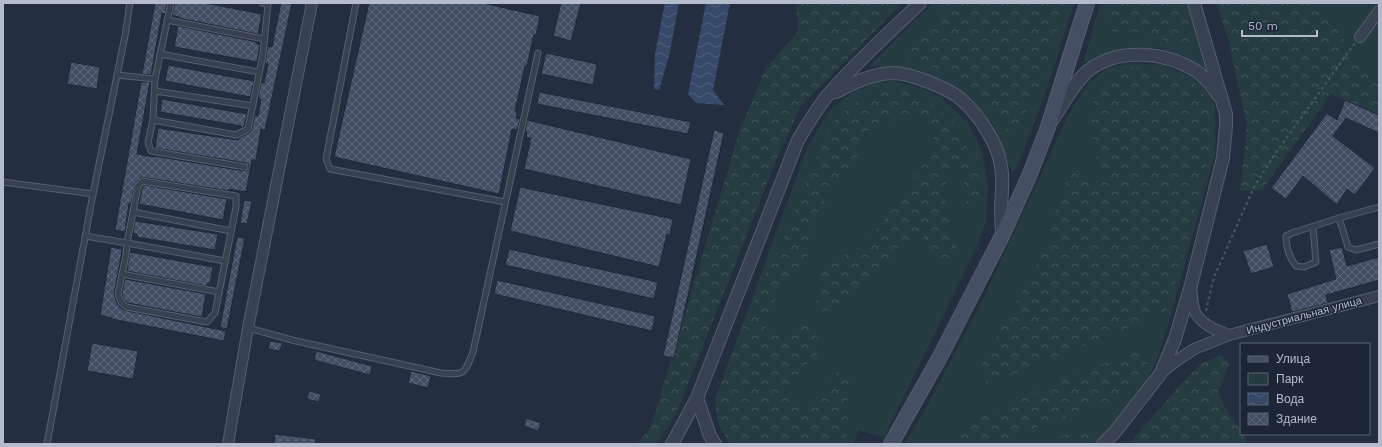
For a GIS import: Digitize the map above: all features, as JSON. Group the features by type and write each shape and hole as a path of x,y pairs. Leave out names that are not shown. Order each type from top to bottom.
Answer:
{"main road":[{"path":"891,444 941,355 1002,236 1030,174 1048,127 1087,3"}],"street":[{"path":"228,444 248,328 312,3"},
{"path":"672,444 697,398 798,140 812,117 828,96 861,60 920,3"},
{"path":"1103,444 1115,432 1161,373 1175,339 1191,285 1223,158 1226,126 1223,102 1194,3"},
{"path":"1360,37 1379,10"},
{"path":"1048,127 1082,76 1090,69 1103,62 1127,55 1152,55 1174,61 1185,66 1197,72 1206,80 1223,102"},
{"path":"828,96 854,82 872,76 895,73 917,77 962,100 978,118 992,140 1001,164 1003,192 1001,210 1002,236"},
{"path":"1191,285 1195,311 1203,322 1214,329 1230,335"},
{"name":"Индустриальная улица","path":"1161,373 1194,349 1230,335 1379,296"},
{"path":"697,398 710,436 715,444"}],"lane":[{"path":"47,444 130,3"},
{"path":"171,3 155,79 153,120 148,142 151,151 245,167"},
{"path":"153,120 236,135 248,129 259,72 268,4 262,3"},
{"path":"356,3 326,159 330,169 506,202"},
{"path":"167,20 264,39"},
{"path":"248,328 304,343 441,373 459,375 466,371 473,352 538,53"},
{"path":"160,54 259,72"},
{"path":"117,76 155,79"},
{"path":"155,91 253,106"},
{"path":"142,181 236,196 236,207 231,231 215,313 207,322 126,307 121,302 118,294 138,186 142,181"},
{"path":"3,182 93,194"},
{"path":"1313,227 1316,262 1304,267 1296,266 1292,261 1286,245 1286,236 1339,218 1379,207"},
{"path":"133,212 231,231"},
{"path":"1339,218 1348,248 1356,250 1379,244"},
{"path":"85,236 225,261"},
{"path":"122,274 219,292"}],"path":[{"path":"1203,322 1214,277 1254,187 1275,154 1360,37"}],"green space":[{"path":"796,3 902,3 800,107 775,163 676,414 657,444 637,444 651,427 741,127 765,70 798,31"},
{"path":"933,3 1074,3 1044,98 1016,169 1012,171 992,123 971,97 943,80 916,70 869,66"},
{"path":"943,3 1066,3 1042,78 1033,100 1016,129 1008,132 978,97 957,79 933,68 907,61 914,39 936,21"},
{"path":"1100,3 1187,3 1205,69 1182,56 1159,48 1126,48 1096,57 1083,64"},
{"path":"1111,3 1182,3 1194,44 1191,52 1147,32 1115,32 1107,29"},
{"path":"1216,3 1317,3 1379,86 1379,115 1331,94 1262,190 1240,191 1247,126 1228,38"},
{"path":"1317,3 1379,3 1379,86"},
{"path":"1132,63 1162,65 1185,74 1198,82 1209,94 1215,107 1215,154 1170,318 1156,362 1146,381 1115,426 1093,444 905,444 933,395 985,295 1068,116 1087,85 1108,68"},
{"path":"1130,67 1177,71 1194,83 1208,100 1210,122 1209,156 1187,243 1166,312 1028,369 987,384 981,366 1048,245 1059,196 1072,171 1101,194 1101,169 1093,146 1092,122 1094,92 1106,79"},
{"path":"895,81 921,88 940,97 967,121 982,151 988,184 986,222 977,246 884,437 858,430 854,444 730,444 718,423 715,400 807,148 829,111 849,94 874,83"},
{"path":"902,87 926,98 953,122 978,169 981,188 978,206 967,208 962,173 953,169 943,189 949,224 957,251 957,261 949,264 936,255 922,234 911,238 895,250 881,269 861,289 827,311 812,314 821,288 816,273 862,246 898,204 935,147 932,129 925,117 910,114 861,133 858,154 849,177 827,197 814,220 804,269 791,278 776,299 764,331 784,334 796,324 810,324 818,339 817,356 804,367 791,382 791,400 807,407 821,397 832,375 847,369 851,378 846,405 849,433 837,442 827,444 730,444 718,423 715,400 731,356 764,278 778,253 830,125 853,104 880,89"},
{"path":"1155,350 1130,393 1051,423 989,444 956,444 952,439 967,424 1064,379 1137,351"},
{"path":"1222,355 1229,364 1218,392 1224,406 1240,430 1240,435 1244,435 1248,444 1129,444 1175,391 1201,364"},
{"path":"1086,427 1097,433 1082,444 1042,444"}],"water":[{"path":"665,3 679,3 669,56 659,90 654,89 655,54"},
{"path":"706,3 730,3 713,90 724,105 696,103 688,94"}],"building":[{"path":"155,3 167,3 165,14 162,13 151,75 142,74"},
{"path":"175,3 205,3 262,14 258,34 179,18 172,15"},
{"path":"281,3 292,3 265,130 261,129 256,160 252,160 246,192 229,189 229,191 141,177 135,184 131,203 129,203 125,232 115,230 141,82 150,82 137,154 244,171 248,169 249,165 246,163 155,148 158,128 238,140 251,132 255,115 258,116 261,99 258,98 261,82 264,83 268,64 265,63 268,46 272,47"},
{"path":"369,3 483,3 540,16 536,35 534,34 527,66 525,66 515,111 517,112 516,118 520,119 517,130 512,129 499,194 334,157"},
{"path":"561,3 581,3 571,41 553,36"},
{"path":"178,26 257,42 257,44 260,45 257,62 174,47"},
{"path":"546,53 597,64 593,85 541,74"},
{"path":"71,62 100,67 97,89 67,84"},
{"path":"168,65 254,81 250,97 165,81"},
{"path":"539,92 691,122 688,134 537,104"},
{"path":"162,99 247,114 244,126 240,128 241,126 160,112"},
{"path":"1345,100 1379,115 1379,133 1346,118 1333,136 1375,168 1355,195 1347,189 1337,205 1303,176 1286,199 1271,188 1327,113 1337,120"},
{"path":"527,120 691,159 681,205 524,169 531,138 526,137 527,132 525,132"},
{"path":"714,130 724,133 674,358 663,356"},
{"path":"144,185 227,199 223,220 139,204"},
{"path":"520,187 673,219 670,235 667,234 659,267 510,231"},
{"path":"244,200 252,201 247,224 240,223"},
{"path":"135,221 218,234 215,250 137,237 137,234 133,233"},
{"path":"237,237 245,238 227,329 220,327"},
{"path":"1267,244 1274,267 1251,274 1243,251"},
{"path":"111,247 122,249 114,294 117,304 123,310 226,331 224,341 112,319 100,315"},
{"path":"1342,247 1347,266 1379,257 1379,280 1326,295 1328,303 1292,312 1287,294 1336,279 1329,250"},
{"path":"509,249 658,282 654,299 505,265"},
{"path":"130,252 213,267 210,283 208,283 207,286 127,271"},
{"path":"125,279 206,294 202,317 128,303 124,300 122,294"},
{"path":"497,280 655,316 652,331 494,294"},
{"path":"270,341 282,343 280,351 268,349"},
{"path":"92,343 138,351 133,379 87,371"},
{"path":"316,351 372,366 370,375 314,360"},
{"path":"411,371 431,376 428,388 408,383"},
{"path":"309,391 321,394 319,402 307,399"},
{"path":"526,418 541,423 538,431 524,426"},
{"path":"275,434 316,439 315,444 274,444"}]}
